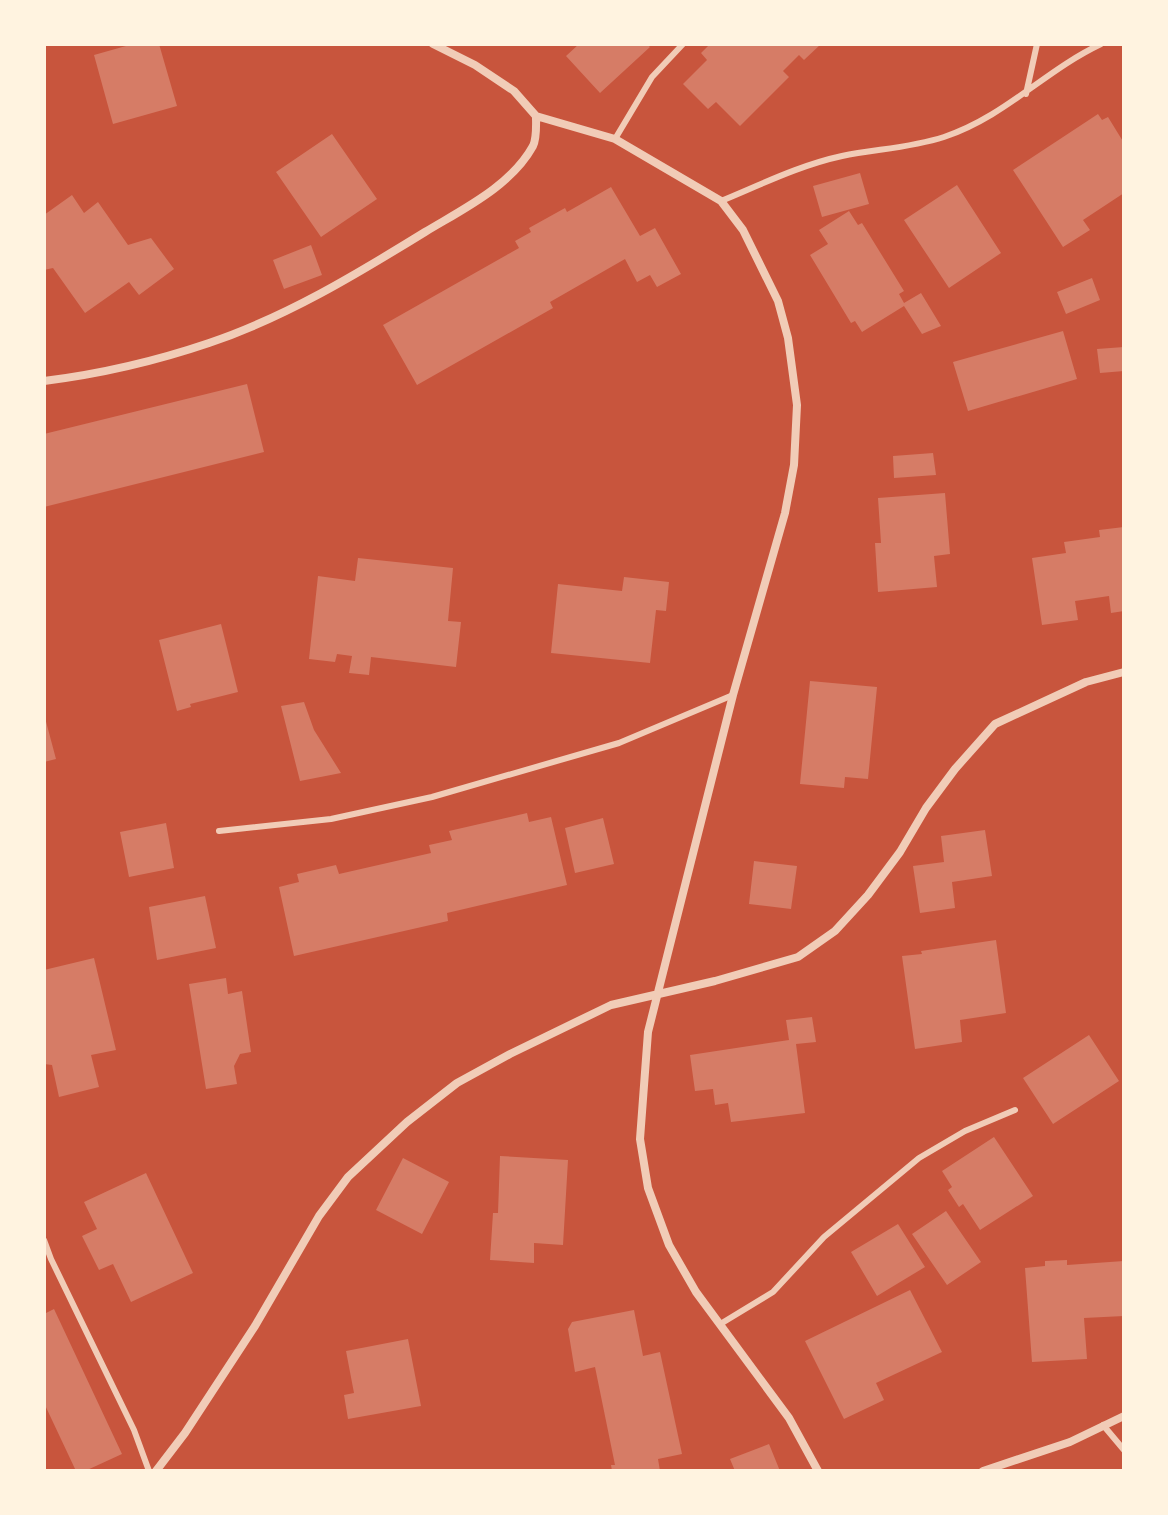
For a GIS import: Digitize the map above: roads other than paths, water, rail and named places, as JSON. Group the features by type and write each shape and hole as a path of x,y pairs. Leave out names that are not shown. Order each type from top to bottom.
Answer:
{"street":[{"path":"433,44 475,65 514,91 536,116 615,139 721,201 743,230 778,301 788,338 797,405 794,465 785,513 733,695 648,1032 640,1139 648,1188 669,1245 696,1292 722,1323 761,1384 789,1418 818,1471"},
{"path":"44,381 157,358 211,342 291,308 388,255 481,198 514,172 535,143 536,116"},
{"path":"156,1471 185,1433 255,1326 319,1216 348,1177 407,1122 457,1083 611,1005 798,957 835,931 868,895 900,852 926,808 995,724 1086,682 1124,672"},
{"path":"983,1471 1070,1442 1124,1416"}],"lane":[{"path":"615,139 652,77 683,44"},
{"path":"1026,94 1037,44"},
{"path":"721,201 805,167 842,156 895,149 944,137 989,118 1059,68 1101,44"},
{"path":"219,831 331,819 432,797 619,743 733,695"},
{"path":"722,1323 773,1292 824,1237 919,1158 965,1131 1015,1110"},
{"path":"44,1240 134,1430 149,1471"},
{"path":"1103,1425 1124,1450"}]}
